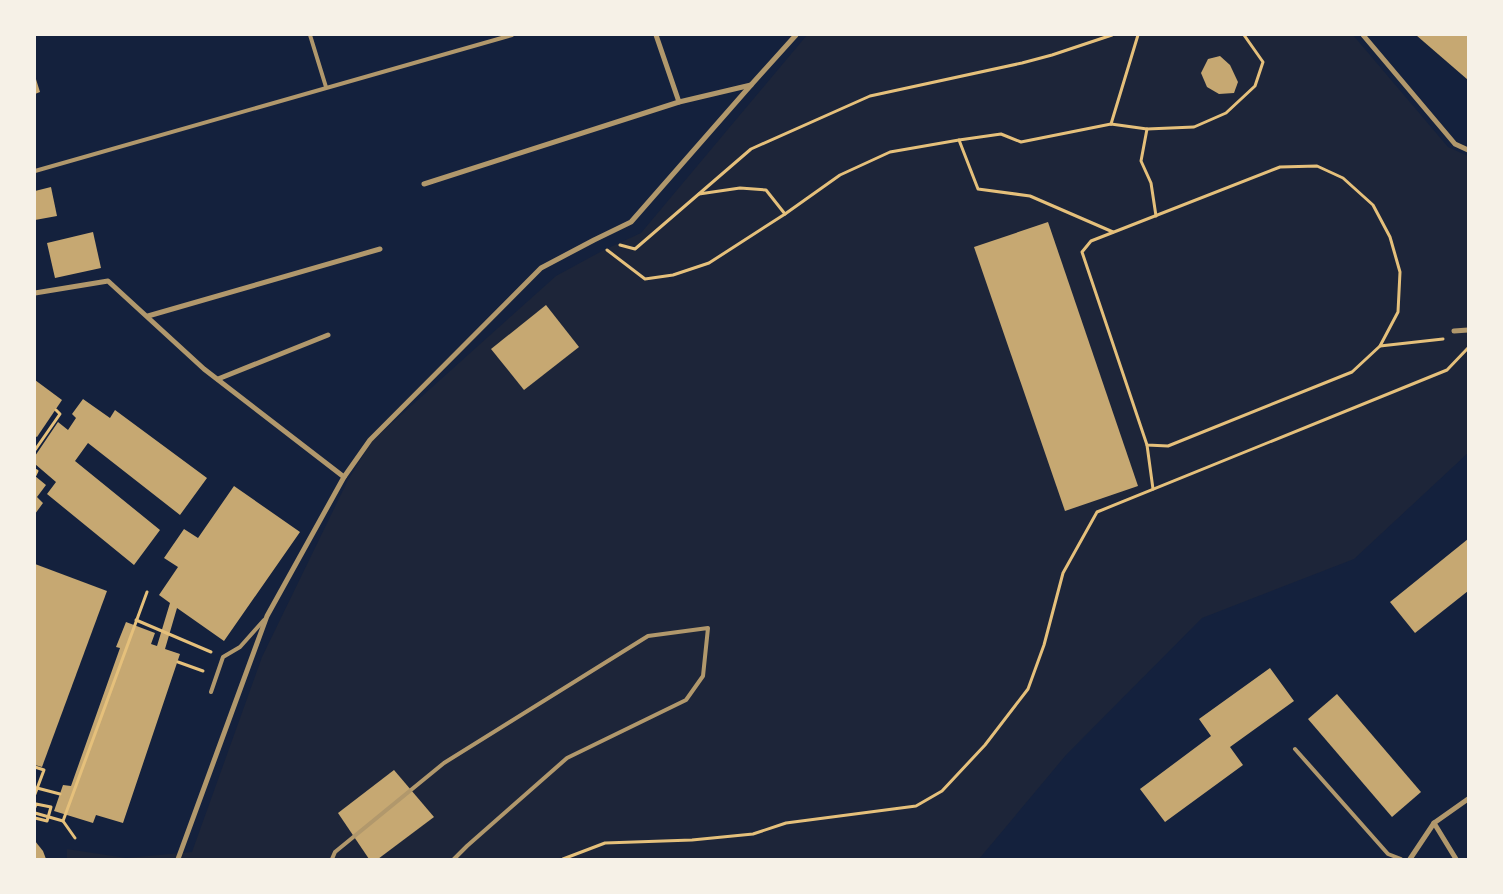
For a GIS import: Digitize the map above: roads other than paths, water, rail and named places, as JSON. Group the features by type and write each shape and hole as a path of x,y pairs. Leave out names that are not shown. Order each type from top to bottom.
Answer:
{"street":[{"path":"656,35 679,102"},
{"path":"178,859 267,616 344,477 370,440 541,268 631,222 796,35"},
{"path":"1363,35 1455,144 1468,150"},
{"path":"424,184 679,102 751,85"},
{"path":"148,316 380,249"},
{"path":"35,293 108,281 204,369 344,477"},
{"path":"1454,331 1468,330"},
{"path":"218,379 328,335"},
{"path":"1410,859 1434,823 1468,799"},
{"path":"1434,823 1456,859"}],"lane":[{"path":"310,35 326,88"},
{"path":"35,171 512,35"},
{"path":"211,692 223,657 240,647 267,616"},
{"path":"332,859 335,852 444,763 648,636 708,628 703,676 686,700 567,758 454,859"},
{"path":"1295,749 1388,854 1401,859"}]}
